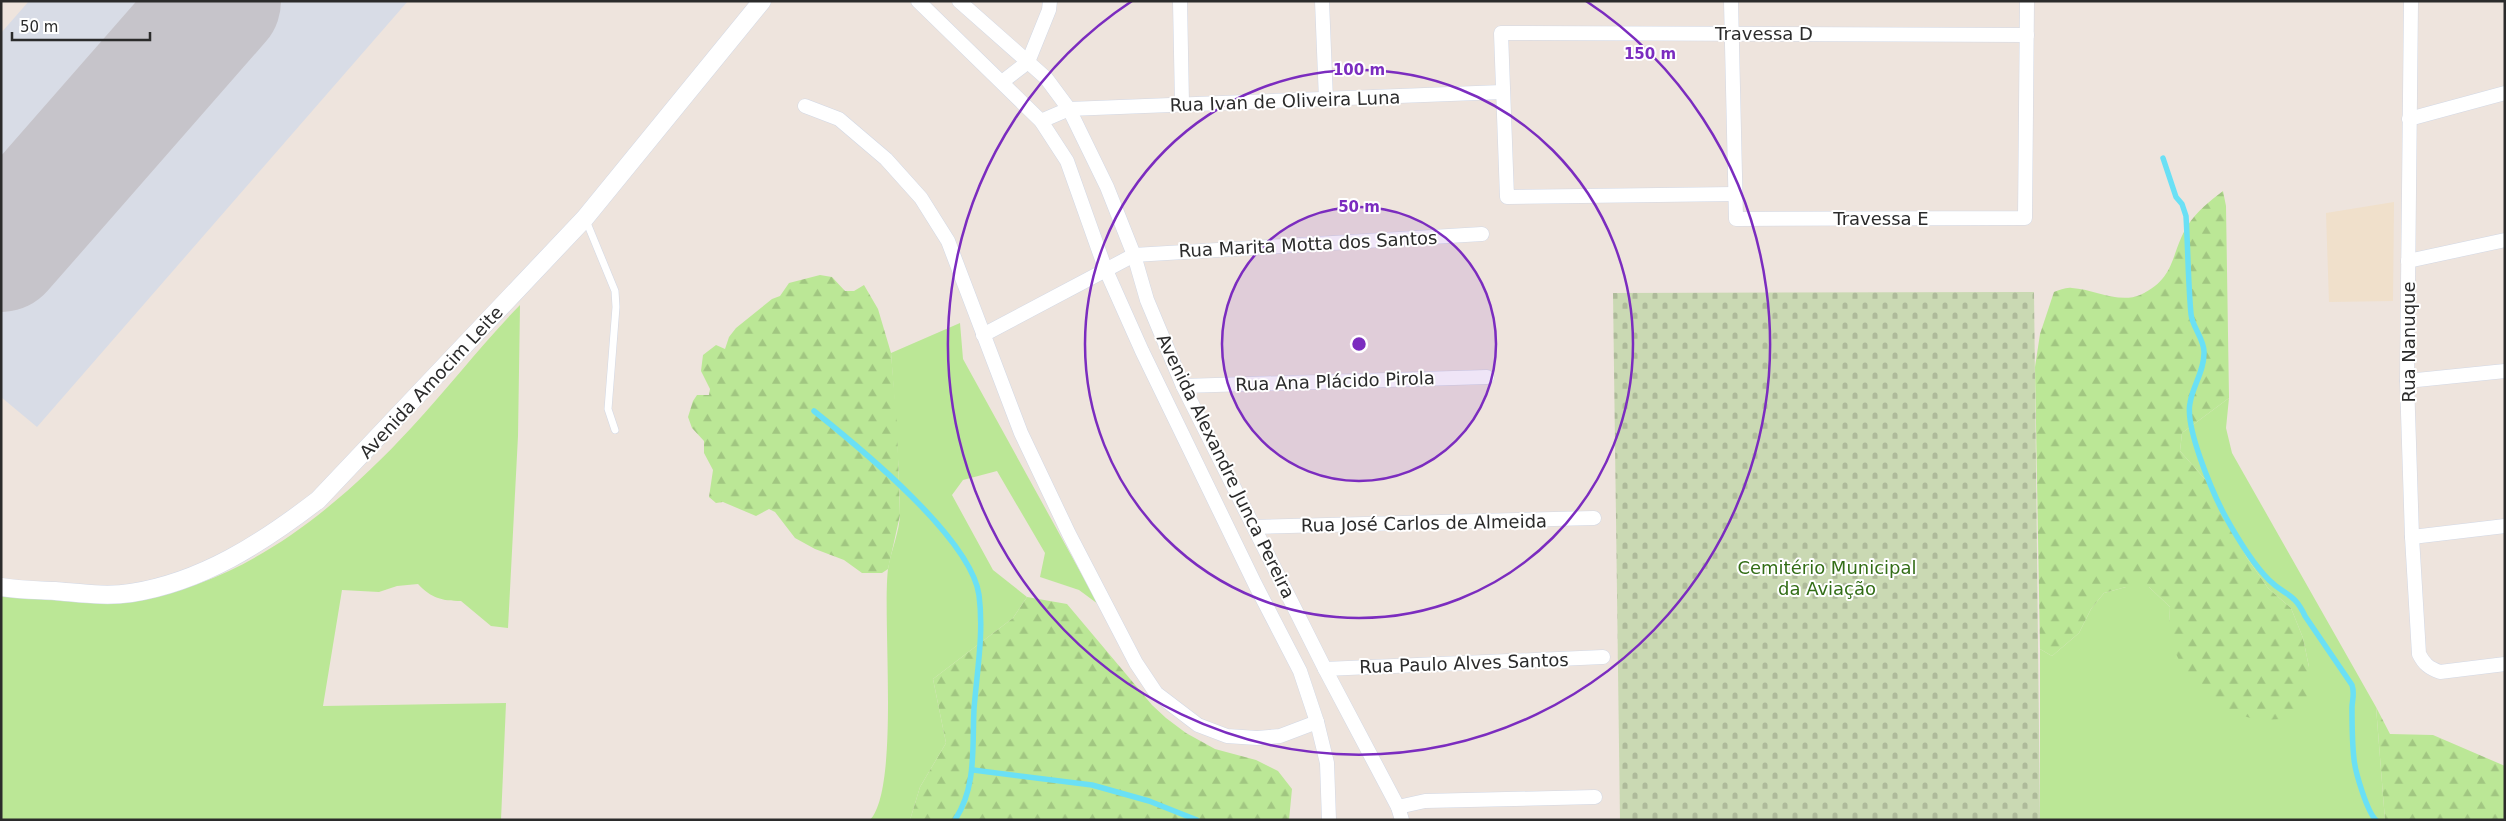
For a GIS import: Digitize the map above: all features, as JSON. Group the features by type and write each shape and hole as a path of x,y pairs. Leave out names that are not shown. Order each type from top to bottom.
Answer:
{"street":[{"name":"Avenida Amocim Leite","path":"1,587 96,594 129,593 163,587 223,564 286,525 318,500 585,218 762,1"},
{"name":"Avenida Alexandre Junca Pereira","path":"918,1 1041,120 1067,161 1105,268 1142,351 1255,584 1300,671 1317,722 1327,763 1329,820"},
{"name":"Avenida Alexandre Junca Pereira","path":"959,1 1046,78 1069,109 1096,162 1134,255 1147,300 1183,386 1400,813"},
{"path":"1002,82 1028,62 1049,10 1050,1"},
{"path":"1180,1 1182,104"},
{"path":"1322,1 1326,100"},
{"path":"1502,92 1507,197 1735,194 1731,1"},
{"path":"2027,1 2027,35"},
{"name":"Rua Nanuque","path":"2411,1 2407,381 2412,537 2419,654 2423,663 2430,669 2440,672 2505,664"},
{"name":"Travessa D","path":"1502,92 1501,33 2027,35"},
{"name":"Travessa E","path":"1735,194 1736,219 2026,218 2027,35"},
{"name":"Rua Ivan de Oliveira Luna","path":"1041,120 1069,109 1502,92"},
{"path":"2410,119 2505,93"},
{"path":"805,106 839,119 886,159 920,198 948,241 989,354 1021,433 1069,534 1136,663 1156,693 1198,725 1228,736 1257,738 1280,736 1317,722"},
{"name":"Rua Marita Motta dos Santos","path":"1134,255 1482,234"},
{"path":"2408,261 2505,240"},
{"path":"983,334 1105,268 1134,255"},
{"path":"2407,381 2505,371"},
{"name":"Rua Ana Plácido Pirola","path":"1183,386 1487,377"},
{"name":"Rua José Carlos de Almeida","path":"1255,527 1594,518"},
{"path":"2412,537 2505,526"},
{"name":"Rua Paulo Alves Santos","path":"1325,668 1603,657"},
{"path":"1400,813 1425,801 1596,797"}],"lane":[{"path":"585,218 614,291 616,307 608,409 615,430"}],"shaded area":[{"path":"29,1 408,1 37,427 1,397 1,33"},
{"path":"2394,202 2393,301 2329,302 2326,213"}],"green space":[{"path":"2223,191 2226,206 2229,398 2182,433 2180,451 2211,486 2247,558 2268,588 2291,608 2303,638 2309,667 2309,697 2286,719 2251,718 2234,712 2198,685 2188,673 2173,648 2169,634 2170,607 2149,587 2126,587 2104,593 2091,609 2079,633 2052,656 2040,649 2035,367 2040,334 2054,292 2070,288 2123,298 2140,295 2152,288 2167,273 2182,235 2195,215"},
{"path":"820,275 832,277 845,291 854,291 864,285 878,309 891,353 897,423 900,515 888,569 882,573 862,573 844,560 815,549 795,538 775,512 769,509 756,516 723,502 716,503 709,497 713,470 704,453 704,441 692,428 688,417 697,395 709,395 710,389 701,371 703,355 716,345 725,349 729,337 736,328 772,299 780,296 789,283"},
{"name":"Cemitério Municipal da Aviação","path":"2034,292 2040,820 1620,820 1613,293"},
{"path":"520,305 518,436 508,628 491,626 461,601 437,598 418,584 397,586 379,592 342,590 323,706 506,703 501,820 1,820 1,593 105,599 153,597 200,583 259,555 315,518 366,474 412,427"},
{"path":"960,323 963,359 1098,604 1079,590 1040,577 1045,553 997,471 963,480 952,495 993,570 1027,597 1013,618 933,679 946,743 920,787 910,820 870,820 879,802 885,774 888,702 888,569 899,527 900,513 891,353"},
{"path":"2229,398 2226,428 2232,453 2376,707 2385,820 2040,820 2040,649 2052,656 2079,633 2091,609 2104,593 2126,587 2149,587 2170,607 2169,632 2309,697 2309,667 2303,638 2291,608 2268,588 2247,558 2211,486 2180,451 2182,433"},
{"path":"1027,597 1067,604 1152,705 1186,733 1215,749 1256,760 1278,771 1292,789 1289,820 910,820 920,787 946,743 933,679 1013,618"},
{"path":"2376,707 2390,734 2433,735 2505,766 2505,820 2385,820"}],"waterway":[{"path":"2163,158 2176,197 2182,204 2186,216 2191,314 2204,348 2204,360 2190,403 2195,443 2228,522 2257,566 2269,580 2297,602 2352,685 2352,734 2355,765 2365,800 2376,820"},
{"path":"814,411 884,470 935,521 956,547 971,572 979,595 980,652 974,709 972,766 967,794 955,820"},
{"path":"973,770 1092,785 1149,801 1197,820"}],"runway":[{"path":"1,250 219,1"}]}
